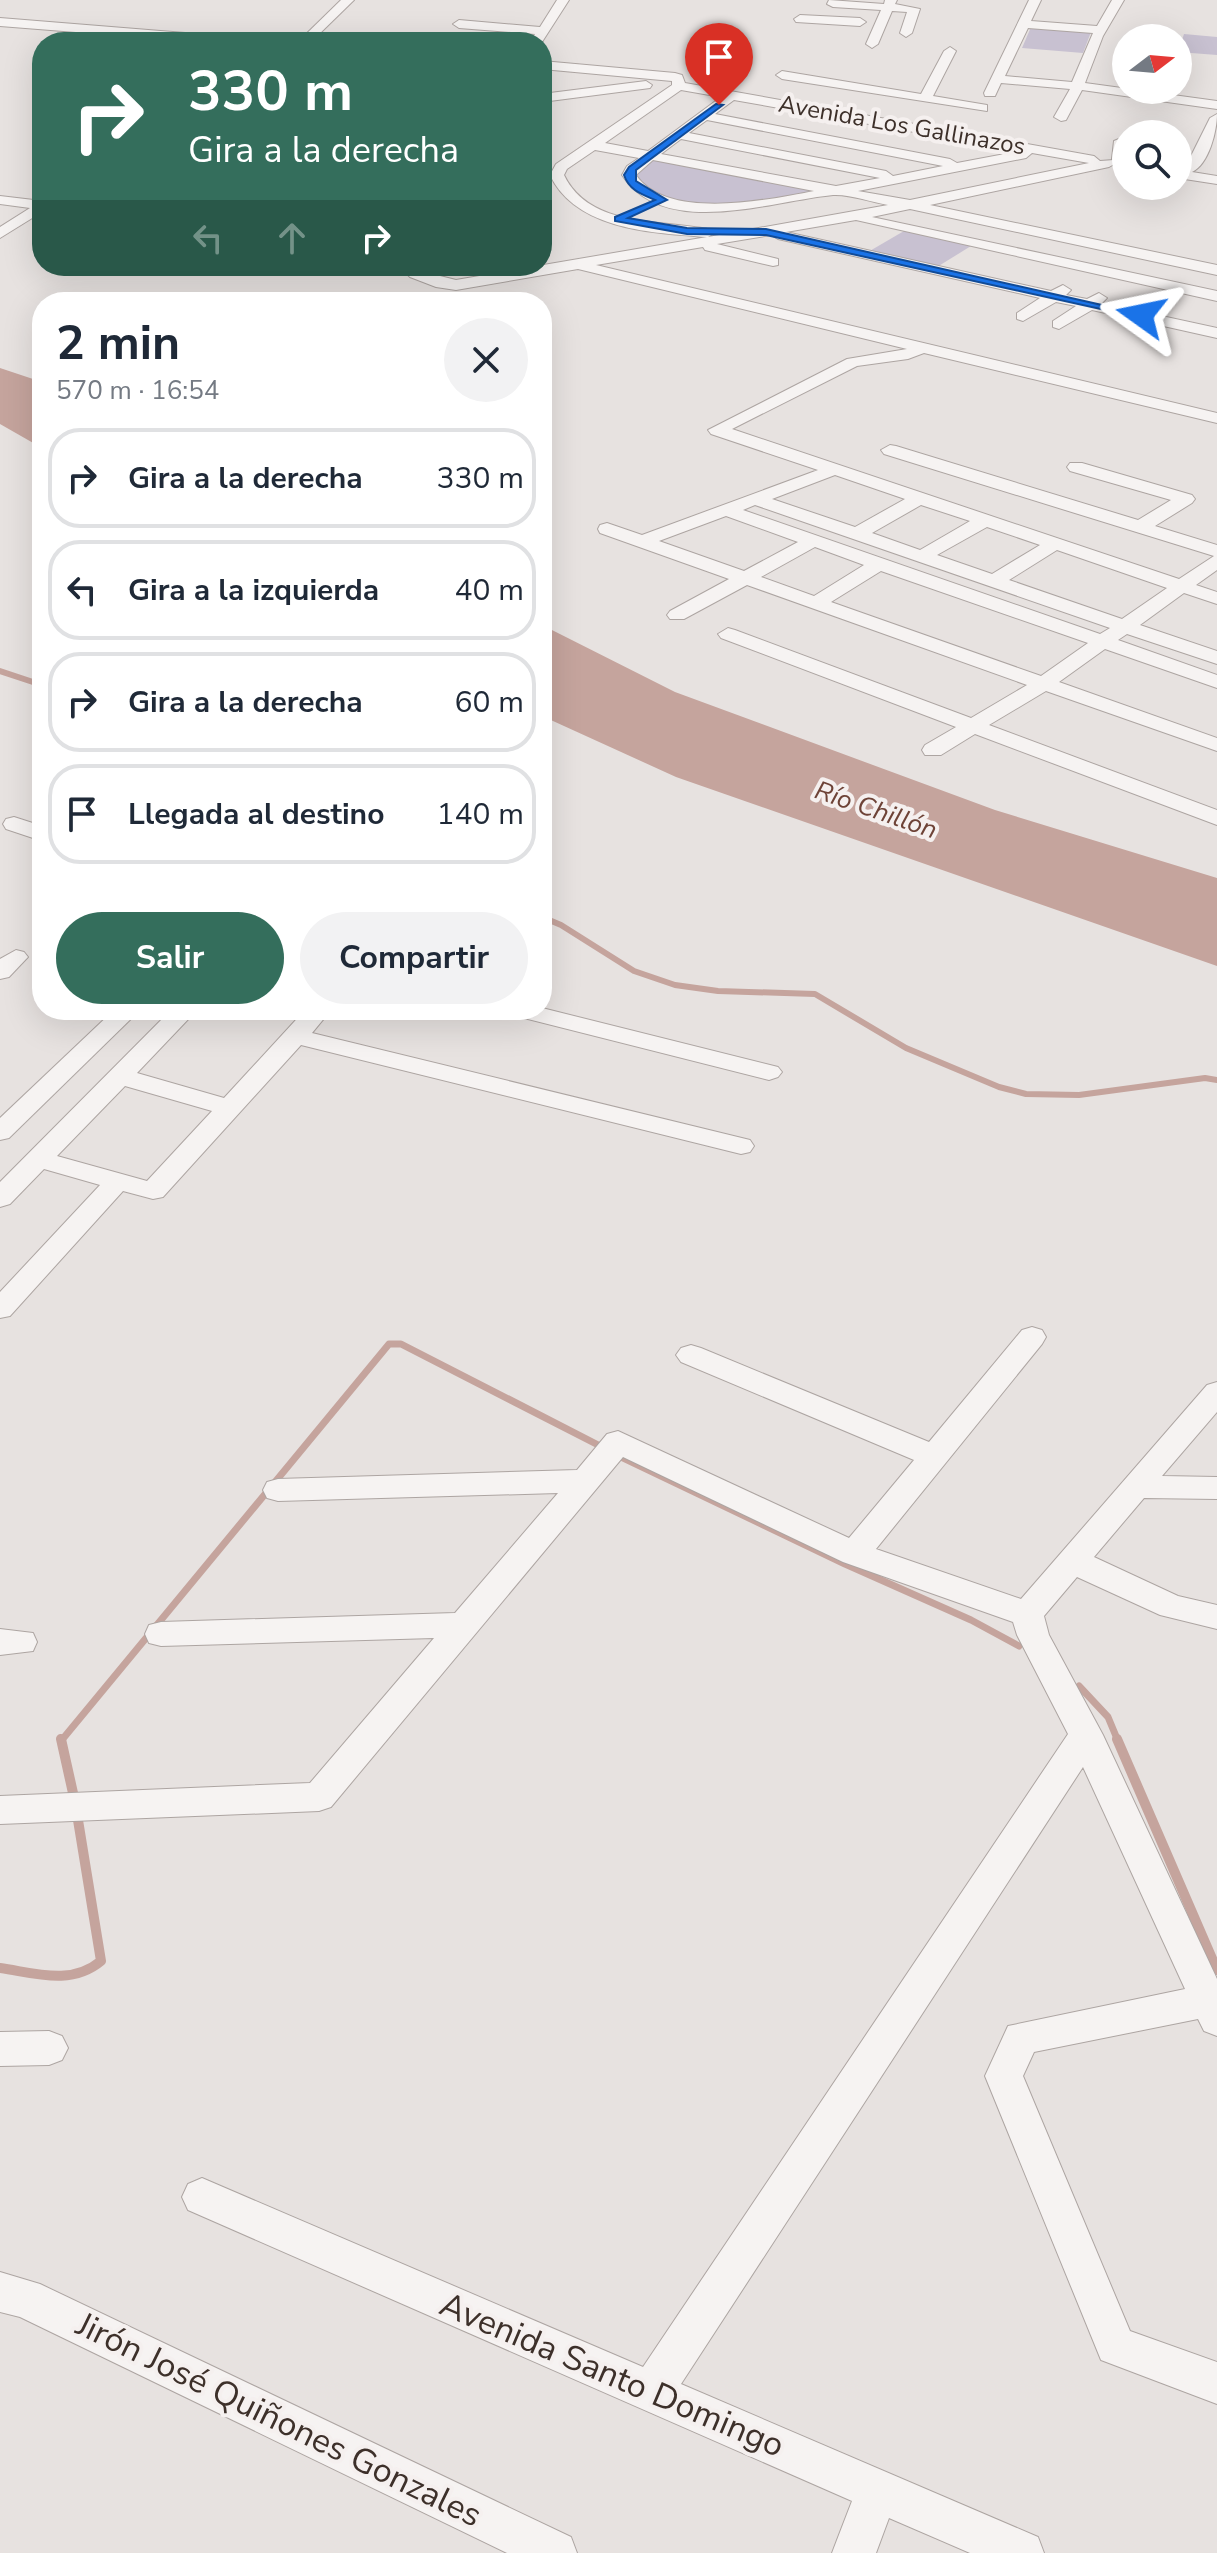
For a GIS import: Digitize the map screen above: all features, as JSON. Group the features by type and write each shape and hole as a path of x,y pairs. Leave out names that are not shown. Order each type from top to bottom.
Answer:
{"street":[{"path":"314,32 348,0"},
{"path":"542,32 563,0"},
{"path":"835,0 833,4 890,4 916,10 906,33"},
{"path":"967,134 1035,0"},
{"path":"1061,117 1118,0"},
{"path":"872,44 890,4"},
{"path":"800,19 880,23"},
{"path":"0,22 127,32"},
{"path":"0,33 19,23"},
{"path":"459,24 508,32"},
{"path":"1024,24 1101,30"},
{"path":"925,98 950,51"},
{"name":"Avenida Los Gallinazos","path":"552,66 661,74 678,78 679,86 967,134 1112,164"},
{"path":"782,75 982,108"},
{"path":"997,79 1112,89"},
{"path":"552,97 658,84 679,86"},
{"path":"552,173 679,86"},
{"path":"554,111 579,94"},
{"path":"734,94 629,175 639,189 663,200 700,206 737,207 831,192 1042,150"},
{"path":"1192,96 1217,105"},
{"path":"731,172 839,113"},
{"path":"704,116 964,166"},
{"path":"1192,168 1196,149 1217,118"},
{"path":"679,135 901,178"},
{"path":"593,145 1213,267"},
{"path":"552,269 850,217 1109,163"},
{"path":"561,167 557,175 563,192 583,206 618,219 687,231 761,233 1217,333"},
{"path":"1192,176 1217,180"},
{"path":"0,200 32,205"},
{"path":"618,219 663,200"},
{"path":"0,234 32,213"},
{"path":"850,217 1217,296"},
{"path":"697,245 773,262"},
{"path":"1023,316 1123,250"},
{"path":"1059,324 1160,257"},
{"path":"576,265 1217,418"},
{"path":"421,276 449,286 509,276"},
{"path":"924,347 908,354 853,362 717,430 1217,598"},
{"path":"890,450 1217,551"},
{"path":"1076,467 1186,499 1140,527"},
{"path":"643,541 833,470"},
{"path":"755,499 1217,658"},
{"path":"857,534 918,499"},
{"path":"726,510 1217,682"},
{"path":"923,556 984,521"},
{"path":"607,529 1217,745"},
{"path":"677,615 813,541"},
{"path":"995,581 1054,544"},
{"path":"933,750 1043,684 1217,561"},
{"path":"815,603 879,564"},
{"path":"728,634 1217,818"},
{"path":"14,824 32,830"},
{"path":"552,1018 769,1072"},
{"path":"0,1132 118,1020"},
{"path":"0,1198 175,1020"},
{"path":"38,1159 153,1191 310,1020"},
{"path":"295,1036 741,1146"},
{"path":"120,1076 230,1108"},
{"path":"0,1309 118,1181"},
{"path":"854,1554 1032,1337"},
{"path":"691,1355 934,1456"},
{"path":"1027,1614 1217,1392"},
{"path":"0,1810 319,1797 618,1442 854,1554 1027,1614"},
{"path":"278,1490 585,1481"},
{"path":"1136,1487 1217,1488"},
{"path":"1072,1561 1171,1606 1217,1617"},
{"path":"1027,1614 1033,1635 1086,1735 1214,2006 1021,2038 1004,2076 1116,2346 1217,2383"},
{"path":"161,1634 464,1625"},
{"path":"651,2392 1086,1735"},
{"path":"0,2049 49,2048"},
{"name":"Avenida Santo Domingo","path":"202,2197 1022,2553"},
{"name":"Jirón José Quiñones Gonzales","path":"0,2292 25,2298 555,2553"},
{"path":"854,2553 878,2490"}],"shaded area":[{"path":"1031,27 1091,32 1083,53 1022,48"},
{"path":"1192,35 1217,37 1217,55 1192,53"},
{"path":"654,159 815,191 746,204 698,205 655,191 637,177 639,170"},
{"path":"904,231 971,246 937,267 868,252"}],"water":[{"path":"0,368 32,379 32,442 0,424"},
{"name":"Río Chillón","path":"552,630 675,692 995,810 1217,878 1217,966 676,777 552,721"}],"waterway":[{"path":"0,671 32,682"},
{"path":"552,921 634,971 675,985 718,991 815,994 906,1048 999,1087 1026,1094 1079,1095 1205,1078 1217,1080"},
{"path":"61,1741 389,1344 401,1344 606,1449"},
{"path":"617,1455 845,1564 971,1620 1019,1646"},
{"path":"1079,1686 1108,1717 1118,1741"},
{"path":"1117,1739 1217,1970"},
{"path":"61,1741 75,1802"},
{"path":"0,1968 65,1976 89,1969 101,1961 77,1814"}],"route":[{"path":"719,105 632,169 629,175 631,182 649,195 663,200 618,219 687,231 730,234 766,232 1141,315"}]}
